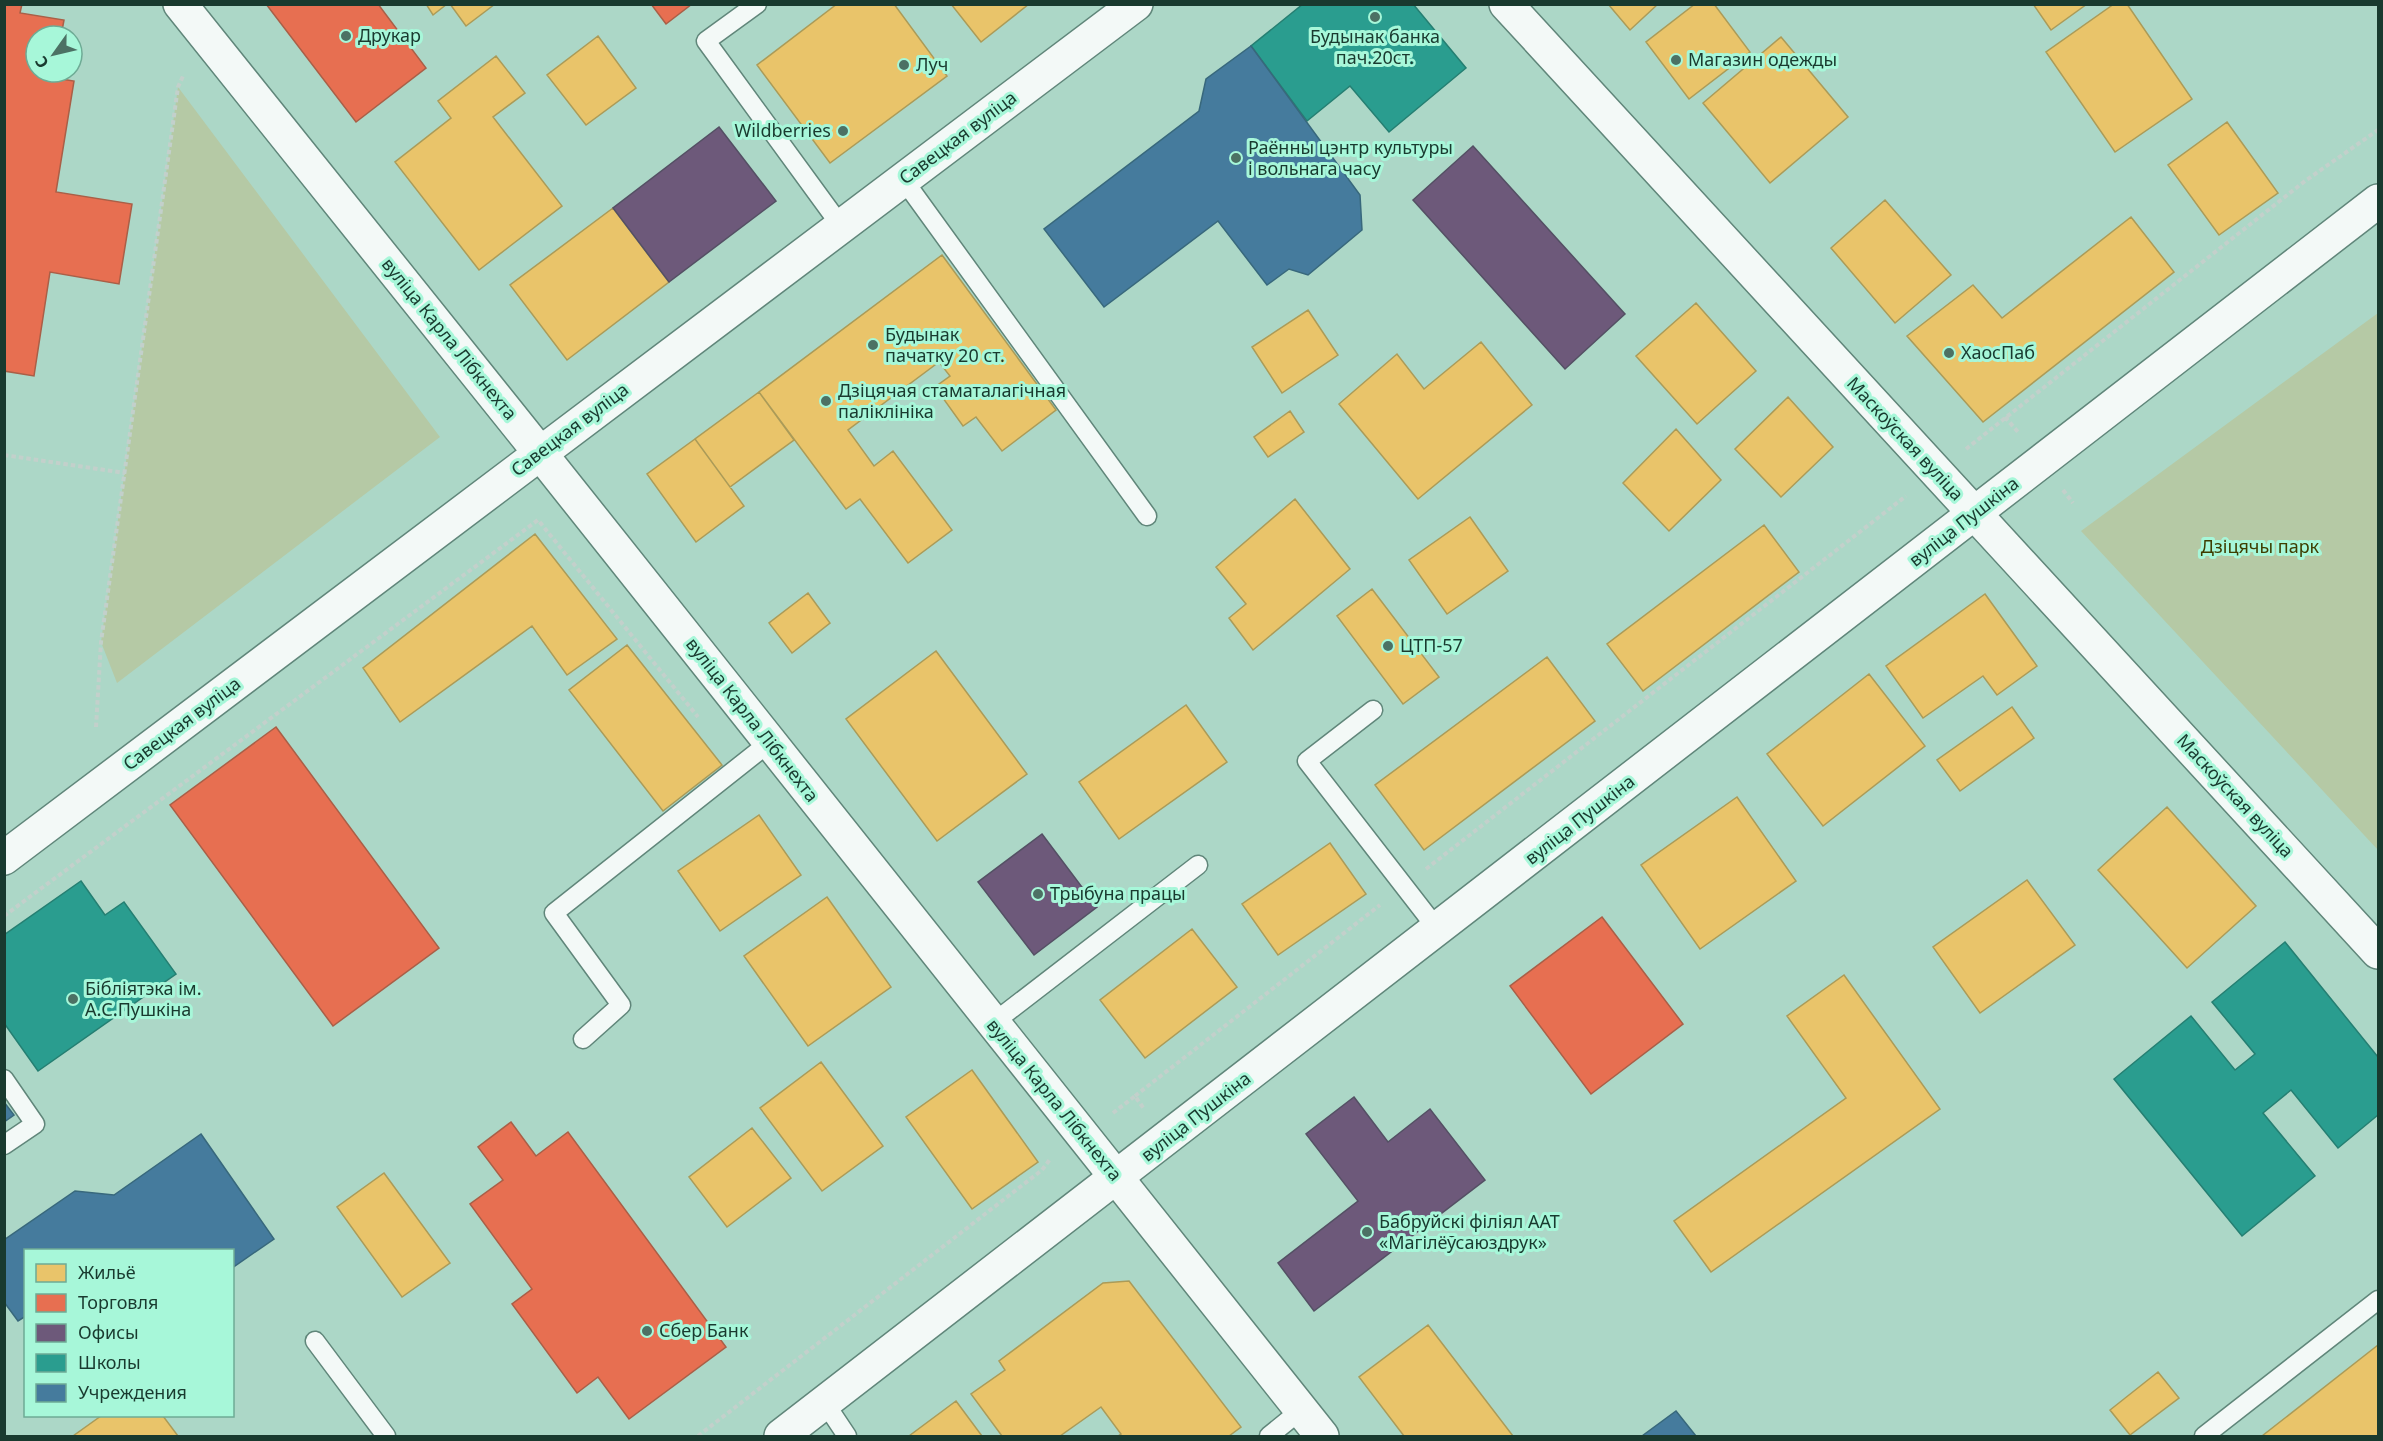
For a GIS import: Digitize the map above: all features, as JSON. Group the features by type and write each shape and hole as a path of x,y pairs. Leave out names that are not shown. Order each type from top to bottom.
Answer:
{"street":[{"name":"вуліца Карла Лібкнехта","path":"180,4 1160,1230 1322,1437"},
{"name":"Савецкая вуліца","path":"4,858 1136,4"},
{"name":"Маскоўская вуліца","path":"1506,4 2379,952"},
{"name":"вуліца Пушкіна","path":"781,1437 2379,201"}],"lane":[{"path":"757,4 706,41 841,226"},
{"path":"903,179 1147,516"},
{"path":"1373,710 1307,760 1438,930"},
{"path":"583,1039 621,1005 554,913 770,742"},
{"path":"993,1023 1198,865"},
{"path":"4,1079 35,1124 4,1145"},
{"path":"2204,1437 2379,1300"},
{"path":"315,1341 386,1437"},
{"path":"825,1403 847,1437"},
{"path":"1269,1437 1301,1410"}],"path":[{"path":"96,727 101,642 178,87 184,74"},
{"path":"1960,453 2305,181 2379,130"},
{"path":"4,455 126,473"},
{"path":"1107,1117 1909,494"},
{"path":"4,916 538,520 701,721"},
{"path":"1135,1096 1149,1115"},
{"path":"698,1437 1042,1170 1054,1155"}],"green space":[{"path":"178,87 440,437 117,683 101,642"},
{"name":"Дзіцячы парк","path":"2378,313 2378,850 2081,531"}],"building: Жильё":[{"path":"426,4 447,4 433,15"},
{"path":"450,4 495,4 466,26"},
{"path":"837,4 894,4 947,76 830,163 757,65"},
{"path":"951,4 1029,4 981,42"},
{"path":"1608,4 1658,4 1630,30"},
{"path":"1695,4 1714,4 1750,52 1689,99 1646,42"},
{"path":"2033,4 2087,4 2051,30"},
{"path":"2114,4 2127,4 2192,99 2115,152 2046,52"},
{"path":"598,36 636,88 586,125 547,75"},
{"path":"1781,37 1848,117 1770,183 1703,103"},
{"path":"496,56 525,93 493,117 562,206 479,270 395,162 451,118 438,101"},
{"path":"2227,122 2278,193 2219,235 2168,165"},
{"path":"1885,200 1951,275 1895,323 1831,248"},
{"path":"613,208 669,282 567,360 510,285"},
{"path":"2131,217 2174,272 1983,422 1907,336 1973,285 2002,318"},
{"name":"Дзіцячая стаматалагічная паліклініка","path":"942,255 1056,410 1002,451 976,417 963,426 935,387 950,376 939,362 848,430 874,466 893,451 952,530 908,563 860,499 846,509 759,392"},
{"path":"1696,303 1756,371 1697,424 1636,356"},
{"path":"1308,310 1338,355 1282,393 1252,347"},
{"path":"1481,342 1532,405 1418,499 1339,404 1397,354 1424,389"},
{"path":"759,392 794,440 730,487 695,439"},
{"path":"1788,397 1833,447 1781,497 1735,449"},
{"path":"1290,411 1304,432 1268,457 1254,437"},
{"path":"1676,429 1721,480 1669,531 1623,483"},
{"path":"695,439 744,506 696,542 647,474"},
{"path":"1295,499 1350,569 1253,650 1229,618 1246,604 1216,567"},
{"path":"1470,517 1508,571 1447,614 1409,560"},
{"path":"1764,525 1799,572 1643,691 1607,644"},
{"path":"535,534 617,639 567,675 532,626 400,722 363,668"},
{"name":"ЦТП-57","path":"1372,589 1439,677 1403,704 1337,616"},
{"path":"808,593 830,623 792,653 769,623"},
{"path":"1985,594 2037,666 1997,695 1983,676 1923,718 1886,666"},
{"path":"627,645 722,765 663,811 569,690"},
{"path":"936,651 1027,774 937,841 846,719"},
{"path":"1547,657 1595,721 1424,850 1375,785"},
{"path":"1869,674 1925,746 1823,826 1767,754"},
{"path":"1186,705 1227,762 1119,839 1079,782"},
{"path":"2012,707 2034,738 1960,791 1937,760"},
{"path":"1737,797 1796,881 1700,949 1641,865"},
{"path":"2167,807 2256,906 2187,968 2098,870"},
{"path":"759,815 801,875 720,931 678,871"},
{"path":"1330,843 1366,894 1278,955 1242,904"},
{"path":"2027,880 2075,945 1980,1013 1933,947"},
{"path":"827,897 891,987 808,1046 744,956"},
{"path":"1192,929 1237,987 1145,1058 1100,1000"},
{"path":"1844,975 1940,1109 1711,1272 1674,1221 1846,1098 1787,1016"},
{"path":"821,1062 883,1146 822,1191 760,1108"},
{"path":"972,1070 1038,1162 972,1209 906,1117"},
{"path":"752,1128 791,1178 727,1227 689,1177"},
{"path":"384,1173 450,1263 402,1297 337,1207"},
{"path":"1129,1281 1241,1427 1229,1436 1118,1436 1121,1434 1101,1407 1060,1436 1002,1436 971,1394 1005,1370 999,1361 1103,1283"},
{"path":"1428,1325 1513,1436 1404,1436 1359,1377"},
{"path":"2378,1345 2378,1436 2262,1436"},
{"path":"2158,1372 2179,1398 2130,1435 2110,1410"},
{"path":"956,1401 982,1436 909,1436"},
{"path":"100,1417 164,1417 178,1436 73,1436"}],"building: Торговля":[{"path":"4,4 22,4 20,13 64,20 63,24 24,24 24,84 74,84 56,192 132,204 119,284 50,272 34,376 4,371"},
{"name":"Друкар","path":"266,4 378,4 426,68 356,122"},
{"path":"651,4 692,4 666,24"},
{"path":"276,727 439,948 333,1026 170,805"},
{"path":"1602,917 1683,1024 1591,1094 1510,986"},
{"path":"511,1122 536,1156 568,1132 726,1347 629,1419 598,1377 577,1393 512,1304 532,1289 470,1204 503,1180 478,1147"}],"building: Офисы":[{"path":"719,127 776,201 669,282 613,208"},
{"path":"1473,146 1625,314 1565,369 1413,200"},
{"name":"Трыбуна працы","path":"1042,834 1097,907 1034,955 978,882"},
{"name":"Бабруйскі філіял ААТ «Магілёўсаюздрук»","path":"1354,1097 1388,1142 1430,1109 1485,1180 1314,1311 1278,1263 1358,1201 1306,1134"}],"building: Школы":[{"path":"1303,4 1413,4 1466,68 1389,132 1350,86 1307,121 1251,46"},
{"name":"Бібліятэка ім. А.С.Пушкіна","path":"81,881 105,915 124,902 176,974 38,1071 4,1023 4,935"},
{"path":"2285,942 2378,1057 2378,1115 2338,1148 2291,1090 2263,1113 2315,1176 2242,1236 2114,1079 2191,1016 2235,1070 2255,1054 2212,1002"}],"building: Учреждения":[{"name":"Раённы цэнтр культуры і вольнага часу","path":"1251,46 1360,195 1362,230 1308,275 1289,269 1267,285 1218,221 1104,307 1044,229 1199,111 1206,79"},
{"path":"4,1102 14,1115 4,1122"},
{"path":"201,1134 274,1239 234,1267 234,1249 24,1249 24,1317 18,1321 4,1302 4,1240 75,1191 114,1195"},
{"path":"1676,1411 1696,1436 1642,1436"}],"place":[{"name":"Будынак банка пач.20ст.","path":"1375,17"},
{"name":"Друкар","path":"346,36"},
{"name":"Магазин одежды","path":"1676,60"},
{"name":"Луч","path":"904,65"},
{"name":"Wildberries","path":"843,131"},
{"name":"Раённы цэнтр культуры і вольнага часу","path":"1236,158"},
{"name":"Будынак пачатку 20 ст.","path":"873,345"},
{"name":"ХаосПаб","path":"1949,353"},
{"name":"Дзіцячая стаматалагічная паліклініка","path":"826,401"},
{"name":"ЦТП-57","path":"1388,646"},
{"name":"Трыбуна працы","path":"1038,894"},
{"name":"Бібліятэка ім. А.С.Пушкіна","path":"73,999"},
{"name":"Бабруйскі філіял ААТ «Магілёўсаюздрук»","path":"1367,1232"},
{"name":"Сбер Банк","path":"647,1331"}]}
